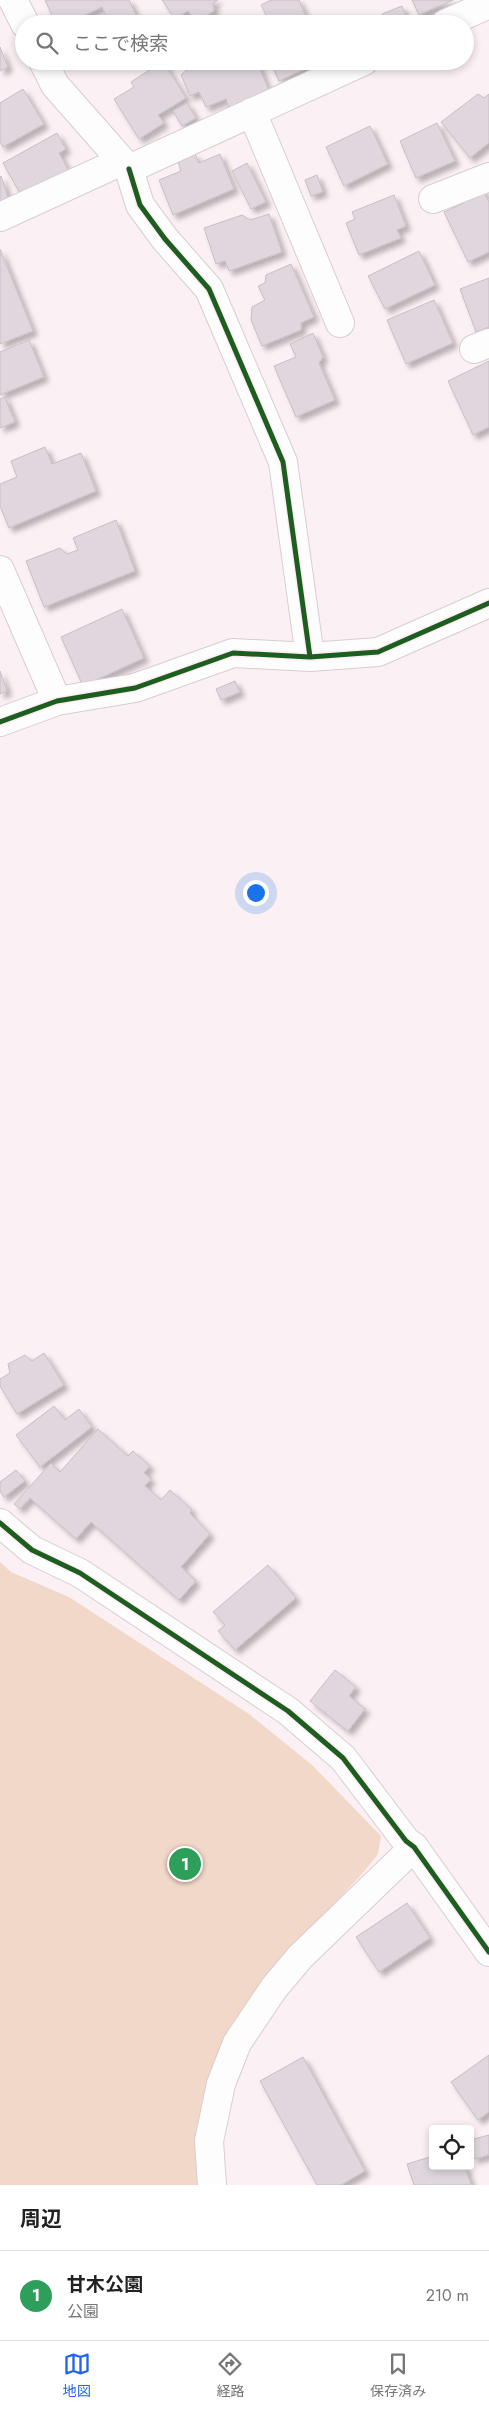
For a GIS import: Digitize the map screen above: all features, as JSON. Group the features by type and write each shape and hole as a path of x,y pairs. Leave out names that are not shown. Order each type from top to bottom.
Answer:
{"street":[{"path":"13,0 20,15"},
{"path":"465,15 489,4"},
{"path":"48,70 55,85 125,165 140,205 165,239 208,289 284,462 310,658"},
{"path":"0,217 252,112 344,70"},
{"path":"252,112 340,323"},
{"path":"433,199 489,177"},
{"path":"0,570 57,701"},
{"path":"0,722 57,701 135,688 234,653 310,658 378,652 489,603"},
{"path":"0,1523 32,1550 80,1573 288,1711 344,1758 406,1841 414,1847 489,1952"},
{"path":"212,2185 209,2141 221,2084 237,2043 274,1988 300,1957 414,1847"}],"shaded area":[{"path":"0,1562 11,1572 69,1597 249,1714 312,1765 381,1836 378,1854 361,1875 276,1966 222,2053 202,2100 197,2157 199,2185 0,2185"}],"building":[{"path":"45,0 129,0 136,15 106,15 102,7 86,15 52,15"},
{"path":"162,0 218,0 213,3 214,11 207,15 191,15 188,11 182,15 172,15"},
{"path":"271,0 299,0 305,15 266,15 261,5"},
{"path":"412,0 453,0 419,15"},
{"path":"402,6 406,15 382,15"},
{"path":"0,47 8,67 0,71"},
{"path":"149,70 169,70 186,98 158,115 164,123 139,139 114,99 134,87 131,82"},
{"path":"187,70 261,70 269,91 229,108 226,99 206,107 199,92 190,96 181,75"},
{"path":"274,70 303,70 279,81"},
{"path":"23,89 44,124 3,147 0,142 0,103"},
{"path":"478,94 484,98 489,94 489,143 470,158 441,122"},
{"path":"187,103 196,118 182,126 173,111"},
{"path":"437,123 455,161 416,178 400,141"},
{"path":"370,126 388,164 344,186 326,147"},
{"path":"57,133 66,149 59,153 69,171 22,197 3,163"},
{"path":"195,154 199,163 220,154 234,189 173,215 159,180 181,171 178,162"},
{"path":"247,163 266,202 251,209 232,171"},
{"path":"317,175 323,192 311,196 305,180"},
{"path":"1,176 9,200 0,203 0,178"},
{"path":"482,188 489,202 489,252 468,262 444,212 464,203 462,198"},
{"path":"394,195 406,226 397,230 401,238 359,255 346,223 355,219 352,212"},
{"path":"269,214 282,252 229,271 225,261 216,264 204,228 242,215 250,220"},
{"path":"0,249 33,331 0,344"},
{"path":"419,251 435,285 385,309 368,276"},
{"path":"291,264 314,317 301,323 301,330 262,346 251,320 252,307 265,300 258,286 265,283 266,275"},
{"path":"489,278 489,327 476,332 460,289"},
{"path":"434,300 453,343 406,364 387,320"},
{"path":"313,333 323,357 319,363 335,400 296,417 274,366 296,357 290,344"},
{"path":"29,340 44,377 0,395 0,352"},
{"path":"489,361 489,427 473,435 448,381"},
{"path":"5,397 15,422 0,428 0,399"},
{"path":"45,447 52,464 81,453 96,491 9,528 0,506 0,484 17,477 11,461"},
{"path":"116,520 135,571 44,607 26,561 60,548 67,554 78,550 73,538"},
{"path":"122,609 144,658 83,686 61,637"},
{"path":"0,671 7,691 0,694"},
{"path":"235,681 240,692 221,700 216,689"},
{"path":"44,1353 64,1385 17,1414 0,1386 0,1379 10,1373 8,1364 25,1355 32,1361"},
{"path":"54,1406 65,1420 79,1409 92,1427 40,1467 16,1435"},
{"path":"98,1429 128,1456 133,1451 150,1466 144,1473 151,1479 145,1486 161,1500 170,1490 192,1510 190,1513 210,1534 181,1567 196,1581 179,1600 91,1522 76,1539 30,1498 20,1509 14,1504 51,1463 60,1472"},
{"path":"16,1470 25,1481 4,1497 0,1491 0,1482"},
{"path":"268,1565 296,1598 235,1650 218,1631 225,1625 213,1612"},
{"path":"335,1670 356,1687 349,1696 365,1709 348,1731 310,1701"},
{"path":"407,1903 430,1938 379,1972 356,1937"},
{"path":"489,2055 489,2112 478,2120 451,2082"},
{"path":"303,2057 365,2171 341,2185 317,2185 260,2081"},
{"path":"489,2135 489,2155 474,2159 474,2139"},
{"path":"429,2157 429,2170 466,2170 471,2185 414,2185 407,2164"}],"cycle path":[{"path":"129,169 140,205 165,239 209,289 283,462 310,657"},
{"path":"0,722 57,701 135,688 233,653 310,657 378,652 489,603"},
{"path":"0,1523 32,1550 80,1573 288,1711 343,1758 406,1841 414,1847 489,1952"}],"place":[{"name":"甘木公園","path":"185,1864"}]}
